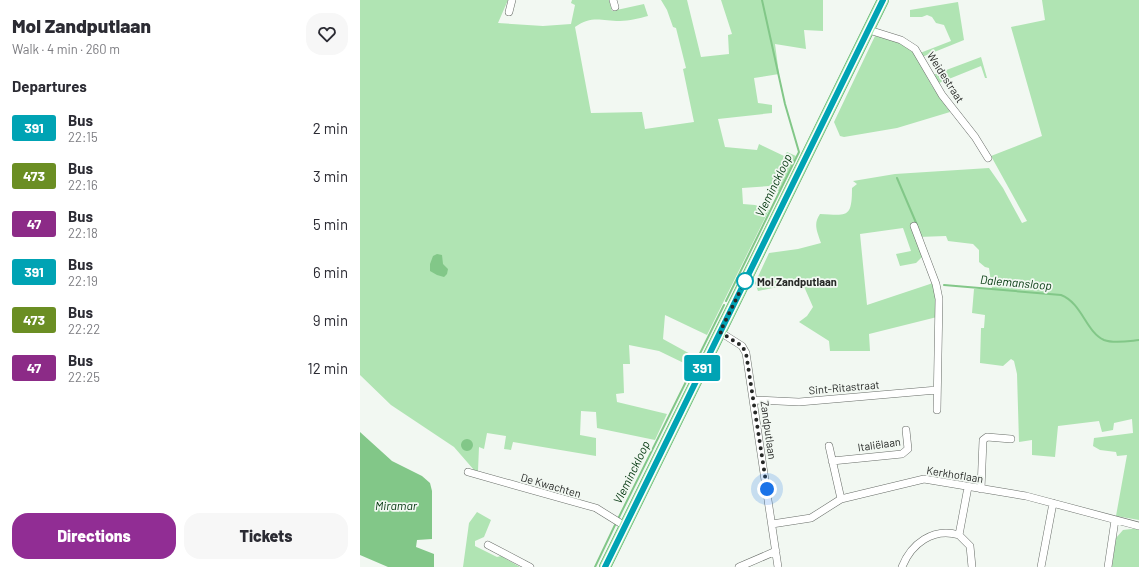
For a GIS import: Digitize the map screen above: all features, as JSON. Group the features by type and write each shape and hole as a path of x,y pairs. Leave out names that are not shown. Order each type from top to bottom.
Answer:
{"main road":[{"path":"605,567 883,0"}],"street":[{"path":"509,12 512,0"},
{"name":"Weidestraat","path":"869,30 901,40 915,49 942,95 975,137 988,158"},
{"path":"914,226 936,284 939,299 937,410"},
{"name":"Zandputlaan","path":"720,332 742,346 746,353 778,567"},
{"name":"Sint-Ritastraat","path":"754,400 799,402 937,390"},
{"name":"Italiëlaan","path":"832,461 902,454 908,449 906,430"},
{"path":"981,489 983,440 987,437 1012,439"},
{"path":"829,446 841,499"},
{"name":"De Kwachten","path":"468,472 596,508 625,526"},
{"name":"Kerkhoflaan","path":"772,524 811,518 841,499 924,479 1026,496 1139,526"},
{"path":"959,535 968,487"},
{"path":"1041,567 1053,503"},
{"path":"1108,567 1114,520"},
{"path":"902,567 908,552 930,535 948,533 959,535 970,546 972,567"},
{"path":"488,545 530,567"},
{"path":"739,567 776,551"}],"shaded area":[{"path":"360,0 508,0 498,23 543,26 571,24 575,5 571,3 572,0 609,0 612,11 644,4 648,16 623,21 592,20 581,23 575,27 591,113 642,112 645,129 694,122 683,69 686,68 676,28 673,27 667,10 661,0 687,0 701,57 729,54 728,35 732,34 721,0 823,0 823,31 804,30 806,49 775,44 779,74 754,78 758,103 772,105 772,113 718,119 725,147 757,150 759,144 784,156 787,152 796,156 780,192 770,186 742,188 743,204 755,205 769,210 707,335 665,315 663,339 694,356 690,366 659,351 629,345 630,364 623,364 624,393 616,394 617,402 667,414 655,440 597,428 596,412 581,411 580,435 596,438 596,456 513,442 511,450 504,449 506,436 487,433 484,449 479,447 478,471 474,470 454,447 391,405 360,375"},
{"path":"1042,0 1139,0 1139,520 1116,516 1127,455 1117,456 1116,452 1100,450 1093,446 1094,438 1133,433 1132,419 1114,423 1113,430 1102,432 1099,421 1058,426 1055,457 1032,455 1032,440 1019,442 1017,374 1014,361 1011,359 1003,366 980,363 981,328 984,328 985,315 972,313 974,289 992,289 989,268 985,267 979,262 979,250 973,244 948,241 946,236 918,237 923,256 916,263 900,266 896,254 911,251 903,228 860,234 867,305 933,283 935,287 937,317 869,334 870,351 830,351 829,341 799,322 807,316 813,307 802,282 758,291 755,283 769,253 798,249 821,243 816,228 820,214 836,215 846,213 849,210 852,198 852,188 857,184 853,181 895,174 989,168 1003,188 1022,223 1027,221 991,156 1042,136 1011,27 1045,20"},
{"path":"958,2 964,40 922,57 920,53 951,41 944,25 936,23 932,17 927,15 922,17 910,17 910,10"},
{"path":"875,36 900,41 913,52 932,86 950,112 897,128 844,137 840,136 834,122"},
{"path":"981,57 987,78 985,78 981,66 939,83 933,75"},
{"path":"477,512 491,520 484,537 475,541 475,546 497,557 501,556 520,567 463,567 469,523"},
{"path":"1139,528 1139,567 1112,567 1116,538 1123,530"}],"water":[{"path":"437,254 442,255 443,264 448,269 447,274 444,277 430,271 430,264 433,256"},
{"name":"Miramar","path":"360,432 392,461 422,476 430,483 432,491 432,539 417,540 416,547 434,554 434,567 388,567 360,555"},
{"path":"469,439 472,440 472,450 465,451 462,450 461,443 462,440"}],"waterway":[{"name":"Vleminckloop","path":"726,301 799,152 785,104 762,0"},
{"name":"Dalemansloop","path":"897,178 917,225"},
{"name":"Dalemansloop","path":"944,285 1061,295 1074,304 1093,331 1104,340 1117,342 1139,340"},
{"name":"Vleminckloop","path":"619,517 724,305"},
{"name":"Vleminckloop","path":"595,567 615,525"}],"bus line":[{"name":"391","path":"605,567 883,0"}],"place":[{"name":"Mol Zandputlaan","path":"745,281"}],"route":[{"path":"745,281 720,332 742,346 746,353 767,489"}]}
